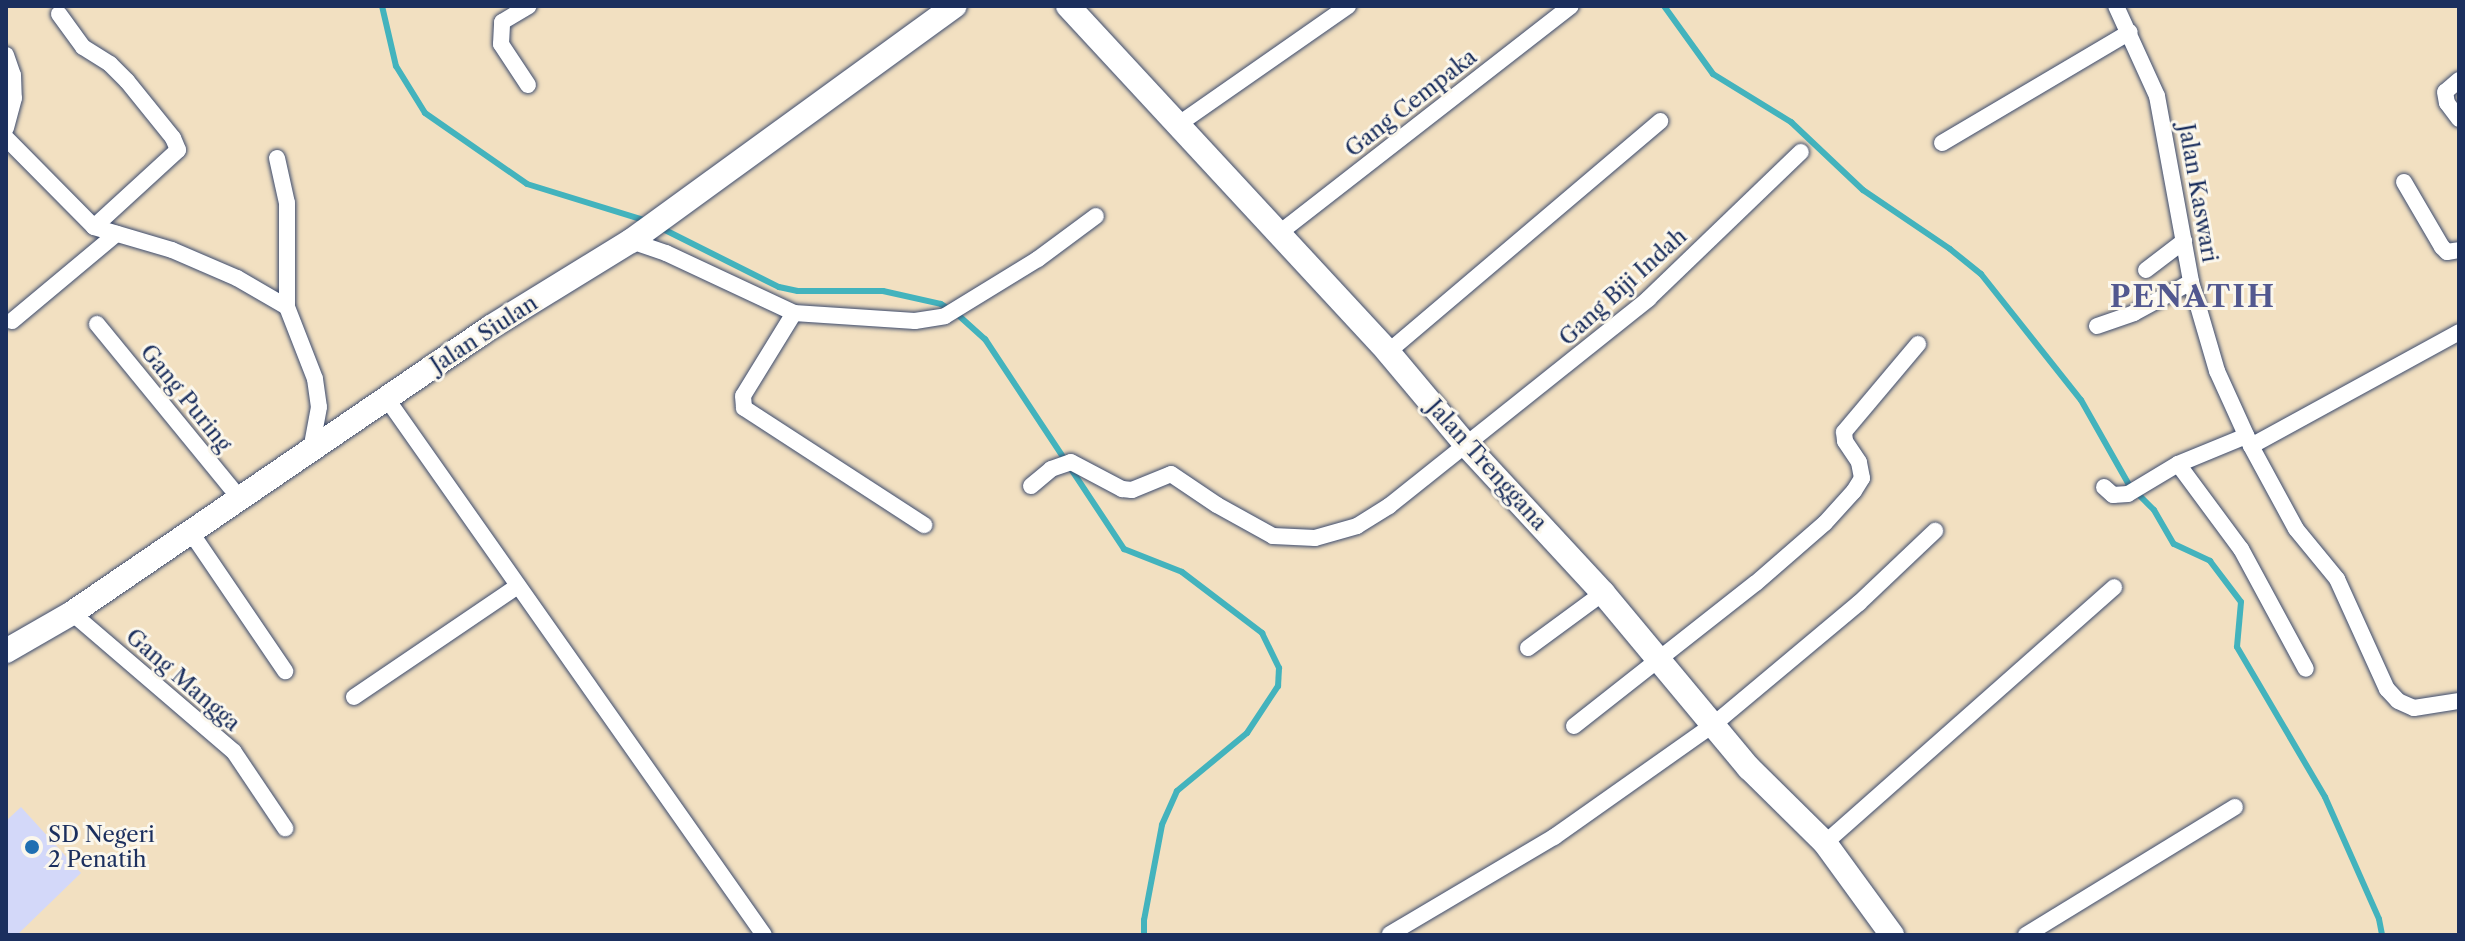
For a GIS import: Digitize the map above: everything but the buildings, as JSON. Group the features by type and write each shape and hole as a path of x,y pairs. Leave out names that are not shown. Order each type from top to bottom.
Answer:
{"main road":[{"name":"Jalan Siulan","path":"6,651 72,613 192,534 491,327 631,241 955,6"},
{"name":"Jalan Trenggana","path":"1068,6 1388,352 1466,445 1603,593 1713,725 1825,843 1892,935"}],"street":[{"path":"528,85 501,44 502,22 529,6"},
{"path":"1176,126 1348,6"},
{"name":"Gang Cempaka","path":"1278,234 1571,6"},
{"name":"Jalan Kaswari","path":"2116,6 2130,32 2161,111 2191,282 2217,371 2248,441 2296,529 2337,579 2387,689 2398,701 2414,708 2459,701"},
{"path":"59,14 83,47 110,64 127,81 168,130 178,150 94,227"},
{"path":"1942,143 2130,32"},
{"path":"6,55 13,75 14,98 6,128"},
{"path":"2459,80 2445,92 2447,103 2459,119"},
{"path":"1388,352 1660,121"},
{"path":"6,138 94,227 172,250 237,278 287,307"},
{"name":"Gang Biji Indah","path":"1031,486 1051,469 1071,462 1122,489 1132,490 1171,474 1263,532 1288,539 1334,535 1368,519 1648,299 1801,152"},
{"path":"277,158 287,203 287,307 315,379 320,443"},
{"path":"2404,182 2442,247 2447,252 2459,250"},
{"path":"631,241 666,253 794,313 915,321 958,310 1096,216"},
{"path":"12,321 116,234"},
{"path":"2146,270 2184,241"},
{"path":"2097,326 2134,313 2191,282"},
{"path":"794,313 743,396 744,408 924,525"},
{"name":"Gang Puring","path":"97,324 241,500"},
{"path":"2104,487 2113,495 2128,494 2178,464 2248,441 2459,332"},
{"path":"1574,726 1756,583 1825,523 1854,491 1862,478 1859,462 1845,441 1844,432 1918,344"},
{"path":"379,405 518,586 764,935"},
{"path":"2178,464 2241,549 2306,669"},
{"path":"1390,934 1554,837 1713,725 1859,603 1935,531"},
{"path":"192,534 285,671"},
{"path":"354,697 518,586"},
{"path":"1825,843 2114,587"},
{"path":"1528,648 1603,593"},
{"name":"Gang Mangga","path":"72,613 234,752 285,828"},
{"path":"2026,935 2235,807"}],"shaded area":[{"name":"SD Negeri 2 Penatih","path":"21,807 81,873 17,935 6,935 6,821"}],"waterway":[{"path":"382,6 396,66 425,113 527,184 647,221"},
{"path":"1664,6 1713,74 1791,122 1863,190 1981,274 2081,400 2129,485 2154,510 2174,544 2210,561 2241,602 2237,647 2325,797 2379,919 2382,935"},
{"path":"661,228 779,287 798,291 883,291 941,304 957,314 985,339 1124,549 1182,572 1262,633 1279,668 1278,686 1247,733 1177,791 1162,825 1144,920 1144,935"}],"place":[{"name":"SD Negeri 2 Penatih","path":"32,847"}],"district":[{"name":"PENATIH","path":"2193,297"}]}
